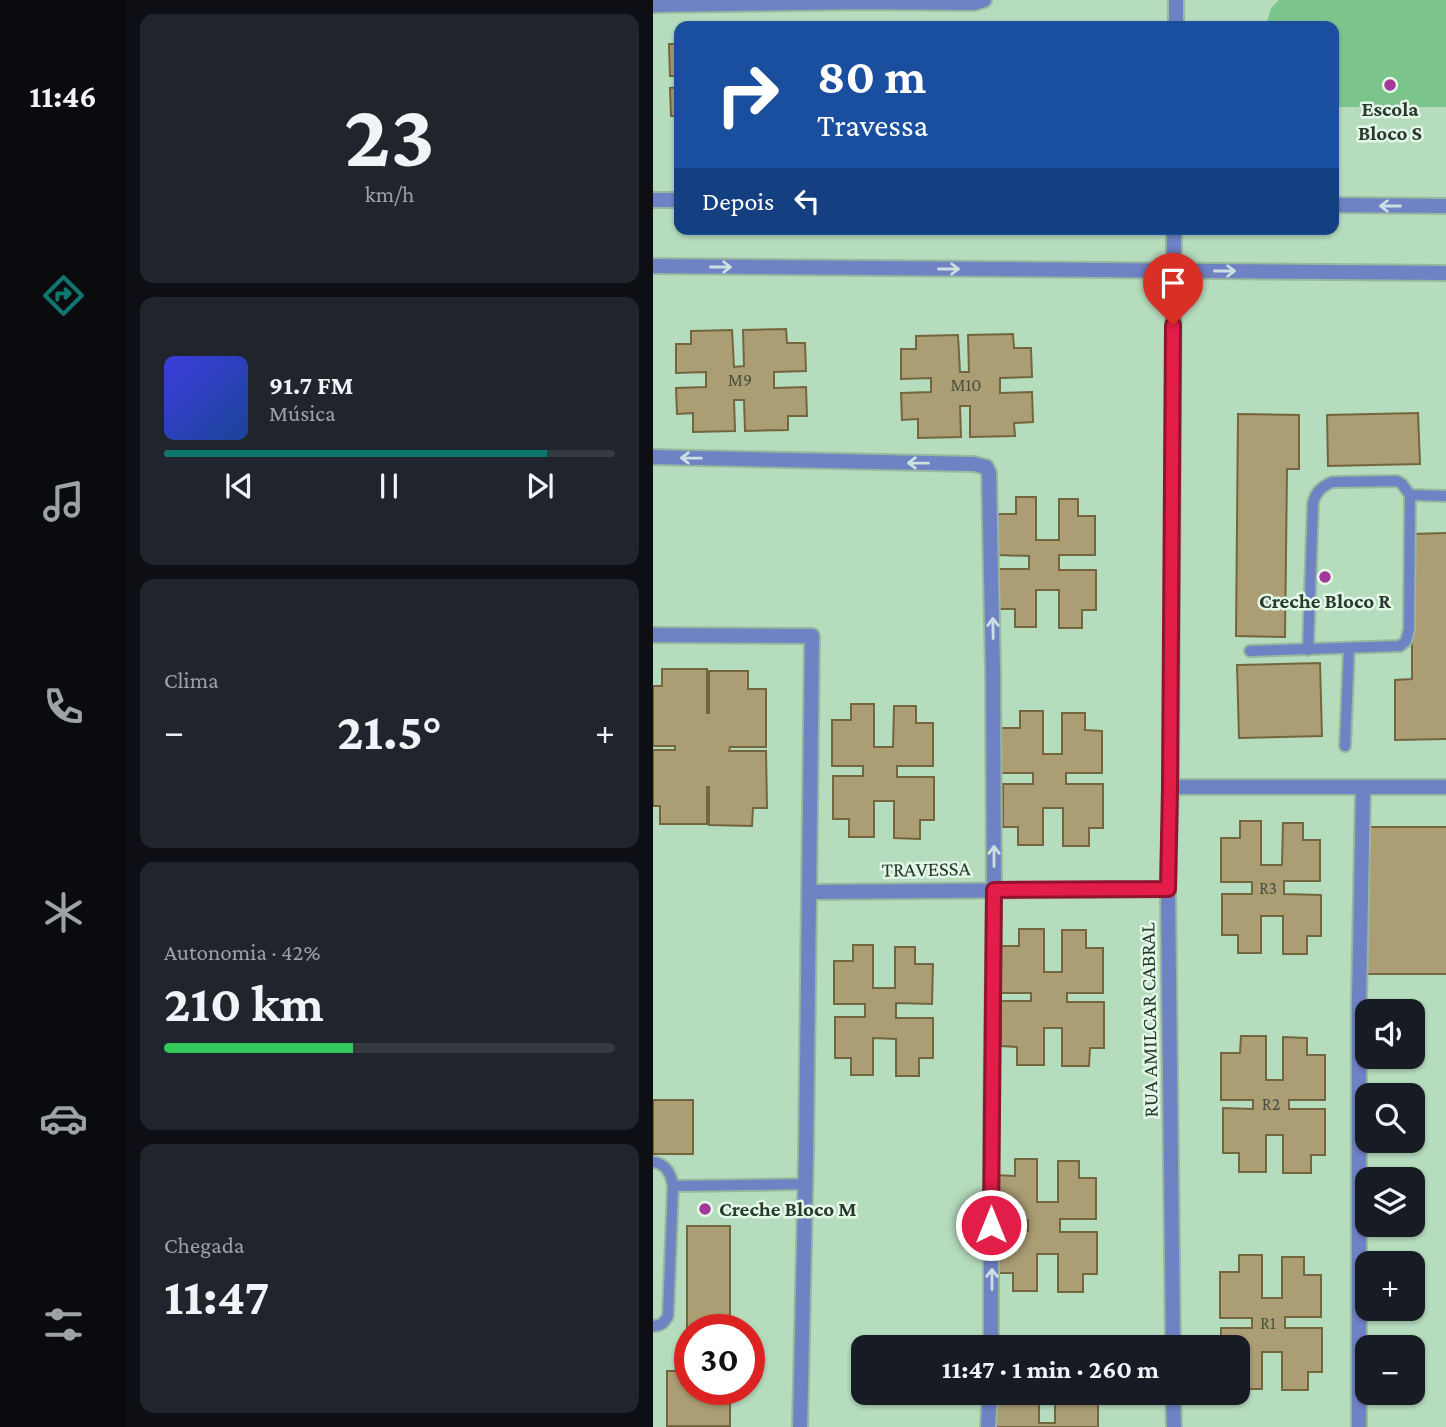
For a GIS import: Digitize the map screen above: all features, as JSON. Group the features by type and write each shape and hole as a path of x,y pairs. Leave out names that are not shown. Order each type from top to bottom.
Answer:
{"street":[{"path":"653,5 974,3 984,0"},
{"path":"1176,0 1176,21"},
{"path":"653,200 674,200"},
{"path":"1339,205 1446,206"},
{"name":"RUA AMILCAR CABRAL","path":"1173,1335 1168,889 1174,235"},
{"path":"653,266 1446,273"},
{"path":"653,457 974,464 986,467 990,473 994,890 991,1335"},
{"path":"653,635 812,636 806,1184 800,1427"},
{"path":"1170,787 1446,787"},
{"path":"1359,1427 1359,1002 1363,788"},
{"name":"TRAVESSA","path":"809,892 1168,889"},
{"path":"988,1427 989,1405"},
{"path":"1173,1405 1174,1427"}],"lane":[{"path":"1250,651 1308,650 1400,646 1406,641 1409,629 1410,495 1403,484 1397,481 1332,482 1323,486 1315,495 1308,650"},
{"path":"1410,495 1446,496"},
{"path":"1345,746 1349,648"},
{"path":"653,1162 665,1167 672,1175 673,1186 668,1316 663,1324 653,1326"},
{"path":"673,1186 806,1184"}],"green space":[{"name":"Escola Bloco S","path":"1279,0 1446,0 1446,107 1339,107 1339,21 1267,21 1271,8"}],"building":[{"path":"669,44 674,44 674,76 670,76"},
{"path":"670,88 674,88 674,116 671,116"},
{"path":"786,329 787,343 805,343 806,371 774,372 774,388 806,387 807,416 788,416 788,430 745,431 744,400 734,400 735,431 693,432 693,413 677,414 676,388 706,387 706,372 676,373 676,344 691,344 691,331 732,330 734,367 744,366 743,330"},
{"path":"1013,334 1014,348 1031,348 1032,377 1000,378 1000,393 1032,392 1033,422 1014,423 1015,436 970,437 970,406 960,406 961,437 918,438 918,419 902,420 901,393 931,392 931,378 901,379 901,349 916,349 916,336 958,335 960,372 969,372 968,335"},
{"path":"1418,413 1420,464 1328,466 1327,415"},
{"path":"1238,414 1299,415 1299,469 1287,469 1285,637 1236,636"},
{"path":"1016,497 1036,497 1036,540 1059,540 1059,499 1078,499 1078,516 1095,516 1095,555 1059,555 1059,570 1096,570 1096,610 1082,610 1082,628 1059,628 1059,590 1036,590 1036,627 1015,627 1015,609 999,609 999,569 1029,569 1029,556 998,555 998,514 1016,514"},
{"path":"1447,533 1447,739 1395,740 1395,680 1412,679 1412,534"},
{"path":"1320,663 1322,736 1239,738 1237,665"},
{"path":"662,669 707,669 707,713 709,671 748,671 748,689 766,689 766,747 730,747 729,751 766,751 767,808 753,808 752,826 709,825 709,787 707,824 660,824 660,806 653,806 653,750 675,750 675,746 653,746 653,686 662,686"},
{"path":"851,704 874,704 874,747 893,747 894,706 916,706 916,723 933,723 933,766 897,766 897,777 934,777 934,820 920,820 920,839 894,838 894,801 874,801 874,837 849,837 849,819 833,819 833,776 863,776 863,766 832,766 832,720 851,720"},
{"path":"1020,711 1043,711 1043,754 1062,754 1062,713 1085,713 1085,730 1102,731 1102,773 1066,773 1066,784 1103,784 1103,828 1089,828 1089,846 1063,846 1063,808 1043,808 1043,845 1018,845 1018,827 1003,827 1003,784 1033,784 1033,773 1001,773 1001,728 1020,728"},
{"path":"1240,821 1261,821 1261,865 1282,865 1283,823 1303,823 1303,840 1320,840 1320,881 1284,881 1284,894 1321,895 1321,936 1307,936 1307,954 1283,954 1283,916 1261,916 1261,953 1238,953 1238,935 1222,935 1222,894 1252,894 1252,882 1221,882 1221,838 1240,838"},
{"path":"1364,827 1447,827 1447,974 1364,974"},
{"path":"1019,929 1044,929 1044,972 1062,972 1062,930 1086,930 1086,948 1103,948 1103,993 1067,993 1067,1002 1104,1002 1104,1048 1090,1048 1089,1066 1062,1066 1062,1028 1044,1028 1044,1065 1017,1065 1017,1047 1001,1046 1001,1001 1031,1001 1031,993 1000,993 1000,946 1019,946"},
{"path":"853,945 873,945 873,988 895,988 895,947 915,947 915,964 933,964 932,1004 896,1003 896,1018 933,1018 933,1058 919,1058 919,1076 896,1076 896,1039 873,1038 873,1075 851,1075 851,1058 835,1058 835,1017 865,1017 865,1004 834,1004 834,961 853,961"},
{"path":"1241,1036 1266,1036 1266,1080 1283,1080 1283,1037 1307,1038 1307,1055 1325,1055 1325,1100 1289,1100 1289,1109 1325,1109 1325,1155 1311,1155 1311,1173 1283,1173 1283,1135 1266,1135 1266,1172 1239,1172 1239,1153 1223,1153 1223,1108 1253,1109 1253,1100 1221,1100 1221,1053 1240,1053"},
{"path":"653,1100 693,1100 693,1154 653,1154"},
{"path":"1015,1159 1037,1159 1037,1202 1058,1202 1058,1161 1079,1161 1079,1178 1096,1178 1096,1219 1060,1219 1060,1232 1097,1232 1097,1274 1083,1274 1083,1292 1058,1292 1058,1254 1037,1254 1037,1291 1013,1291 1013,1273 998,1273 998,1231 1028,1231 1028,1220 996,1220 996,1175 1015,1176"},
{"path":"687,1226 730,1226 730,1314 687,1314"},
{"path":"1239,1255 1262,1255 1262,1298 1282,1298 1282,1257 1304,1257 1304,1275 1321,1275 1321,1317 1285,1317 1285,1328 1322,1328 1322,1372 1308,1372 1308,1390 1282,1390 1282,1352 1262,1352 1262,1389 1250,1389 1250,1335 1221,1335 1221,1328 1252,1328 1252,1318 1220,1318 1220,1272 1239,1272"},
{"path":"667,1371 674,1371 674,1405 730,1405 730,1426 667,1426"},
{"path":"994,1405 1039,1405 1039,1423 1055,1423 1055,1405 1098,1405 1098,1427 994,1427"}],"place":[{"name":"Escola Bloco S","path":"1390,85"},
{"name":"Creche Bloco R","path":"1325,577"},
{"name":"Creche Bloco M","path":"705,1209"}],"route":[{"path":"991,1225 994,890 1168,889 1173,325"}]}
